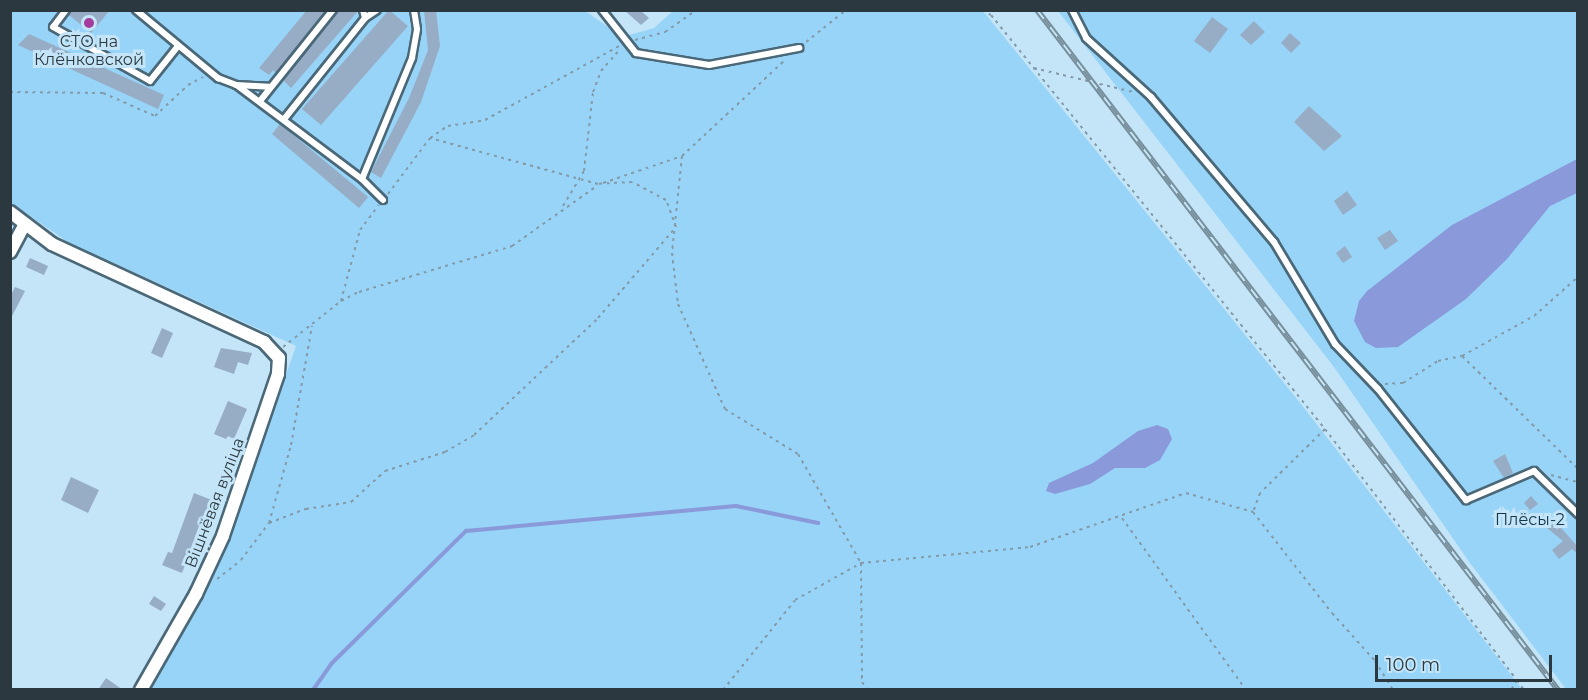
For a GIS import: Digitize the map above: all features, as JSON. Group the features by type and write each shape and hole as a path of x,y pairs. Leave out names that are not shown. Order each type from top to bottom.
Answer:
{"street":[{"path":"10,212 52,244 264,342 275,352"},
{"path":"10,252 25,224"},
{"name":"Вішнёвая вуліца","path":"141,690 196,594 223,536 278,374 275,352"}],"lane":[{"path":"66,10 53,27 150,81 178,46"},
{"path":"136,10 211,73 236,85 285,118 362,179 383,200"},
{"path":"260,101 333,10"},
{"path":"363,10 365,18"},
{"path":"285,118 365,18 377,10"},
{"path":"362,179 412,58 417,29 414,10"},
{"path":"602,10 636,53 709,65 799,48"},
{"path":"1072,10 1086,38 1151,97 1274,242 1335,344 1378,389 1466,500 1534,471 1578,514"},
{"path":"236,85 269,87"}],"path":[{"path":"341,301 360,231 430,138 448,126 485,120 628,42 665,32 697,10"},
{"path":"982,10 991,15"},
{"path":"988,10 1326,429 1524,690"},
{"path":"275,352 312,326 341,301 378,286 512,246 598,184 682,156 799,48 843,11"},
{"path":"561,209 584,171 593,92 601,71 628,42"},
{"path":"1034,68 1151,97"},
{"path":"10,92 103,93 155,116 188,85 211,73"},
{"path":"430,138 598,184 632,182 666,200 676,227"},
{"path":"682,156 672,253 678,304 725,409 798,454 861,563 862,682 868,690"},
{"path":"269,523 306,509 351,502 386,471 445,452 474,435 598,318 676,227"},
{"path":"1378,389 1385,384 1403,383 1438,361 1462,356 1534,316 1578,277"},
{"path":"214,580 241,560 269,523 291,445 312,326"},
{"path":"1462,356 1578,469"},
{"path":"1253,512 1260,493 1326,429"},
{"path":"1534,471 1578,482"},
{"path":"723,690 795,600 861,563 1030,547 1122,518 1186,493 1253,512 1325,604 1375,661 1393,690"},
{"path":"1122,518 1246,690"},
{"path":"1511,690 1517,680"}],"green space":[{"path":"584,10 615,32 629,35 654,28 673,11 983,11 1301,404 1522,689 151,689 227,544 296,346 68,242 11,203 10,11"},
{"name":"Плёсы-2","path":"1058,11 1577,11 1577,689 1566,689 1470,563 1334,367"}],"shaded area":[{"path":"1577,159 1577,193 1550,206 1507,259 1466,299 1398,347 1376,348 1365,342 1354,321 1359,301 1367,291 1452,225"},
{"path":"1157,425 1168,429 1172,439 1160,460 1145,468 1115,468 1090,484 1055,494 1046,491 1049,483 1093,463 1138,431"}],"building":[{"name":"СТО на Клёнковской","path":"71,10 110,10 91,33 69,15"},
{"path":"307,10 326,10 276,73 273,70 269,75 259,68"},
{"path":"338,10 358,11 291,88 283,80"},
{"path":"389,10 408,26 321,125 302,109"},
{"path":"424,10 436,10 440,46 421,102 381,178 371,172 409,98 428,50"},
{"path":"624,10 640,10 649,18 641,25"},
{"path":"1212,17 1228,29 1210,53 1194,41"},
{"path":"1254,21 1265,32 1251,45 1240,35"},
{"path":"1290,33 1301,43 1291,53 1281,43"},
{"path":"29,34 164,95 158,109 18,45"},
{"path":"1309,106 1342,136 1324,151 1294,122"},
{"path":"280,124 368,197 359,208 272,134"},
{"path":"1347,191 1357,205 1343,215 1334,201"},
{"path":"1390,230 1398,241 1385,250 1377,238"},
{"path":"1345,246 1352,257 1343,263 1336,253"},
{"path":"30,258 48,266 44,275 26,267"},
{"path":"15,287 25,291 10,320 10,297"},
{"path":"162,328 173,333 162,358 151,353"},
{"path":"221,348 252,353 248,365 238,362 234,374 214,367"},
{"path":"228,401 247,409 234,439 228,436 226,439 214,434"},
{"path":"1505,454 1513,473 1504,478 1493,461"},
{"path":"71,477 99,490 88,513 61,500"},
{"path":"194,493 214,501 197,540 203,542 200,550 192,547 182,573 162,565 168,552 172,553"},
{"path":"1531,496 1538,504 1530,510 1524,503"},
{"path":"1554,520 1578,547 1578,554 1572,549 1559,559 1552,550 1563,541 1547,528"},
{"path":"154,596 166,604 161,611 149,604"},
{"path":"106,678 123,690 98,690"}],"waterway":[{"path":"313,690 331,664 466,531 736,506 818,523"}],"railway":[{"path":"1037,10 1558,690"}],"place":[{"name":"СТО на Клёнковской","path":"89,23"}]}
